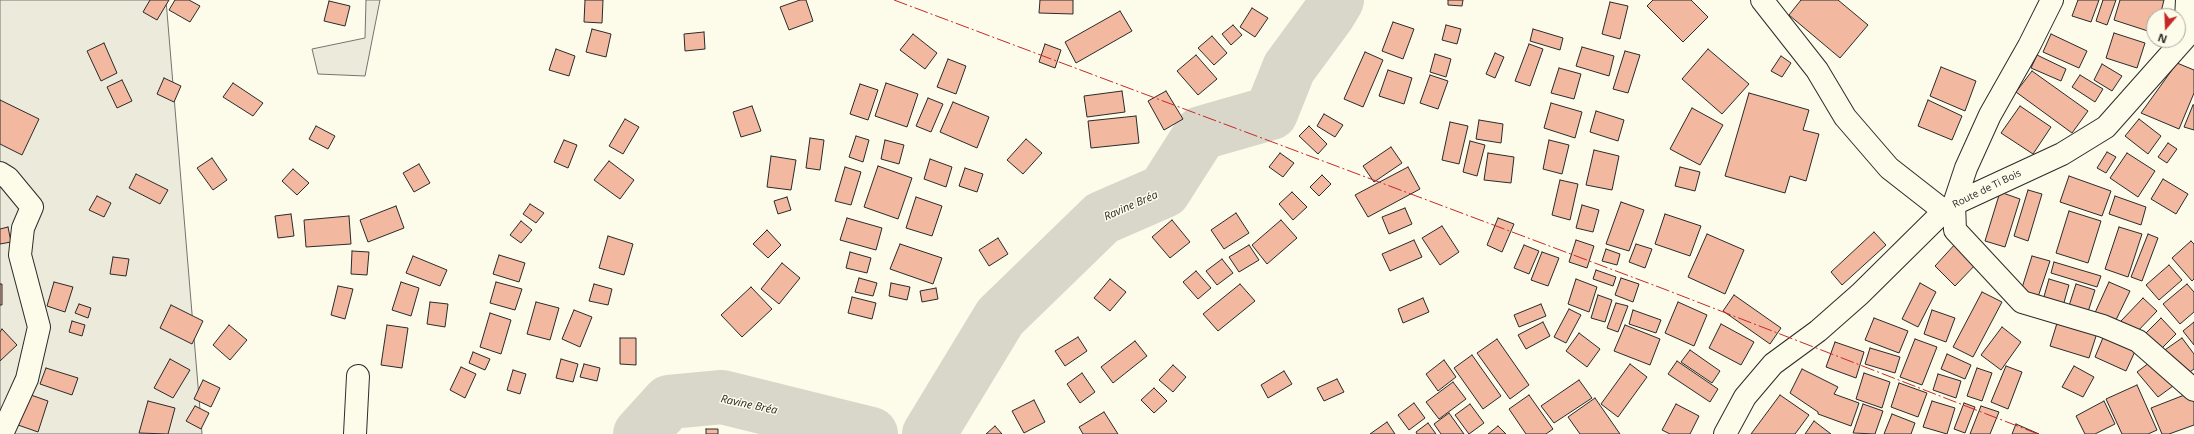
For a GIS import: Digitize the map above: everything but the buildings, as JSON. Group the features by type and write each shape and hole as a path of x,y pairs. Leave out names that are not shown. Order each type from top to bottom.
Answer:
{"street":[{"path":"1762,0 1817,70 1845,118 1890,168 1949,207"},
{"path":"2052,0 2029,46 1990,115 1949,207 1955,230 2022,302 2103,326 2138,341 2194,390"},
{"name":"Route de Ti Bois","path":"1725,434 1744,398 1773,364 1818,331 1854,300 1949,207 2062,154 2106,127 2189,39 2187,0"},
{"path":"0,173 8,178 32,207 23,228 20,255 39,327 28,380 2,434"},
{"path":"355,434 358,376"}],"shaded area":[{"path":"0,0 166,0 202,434 0,434"},
{"path":"366,0 380,0 365,76 318,74 312,49 365,38"}],"waterway":[{"name":"Ravine Bréa","path":"929,434 1000,317 1102,218 1164,191 1201,133 1271,113 1289,68 1328,15 1337,0"},
{"name":"Ravine Bréa","path":"640,434 669,402 722,397 871,434"}],"power":[{"path":"894,0 1664,289 2038,434"}]}
